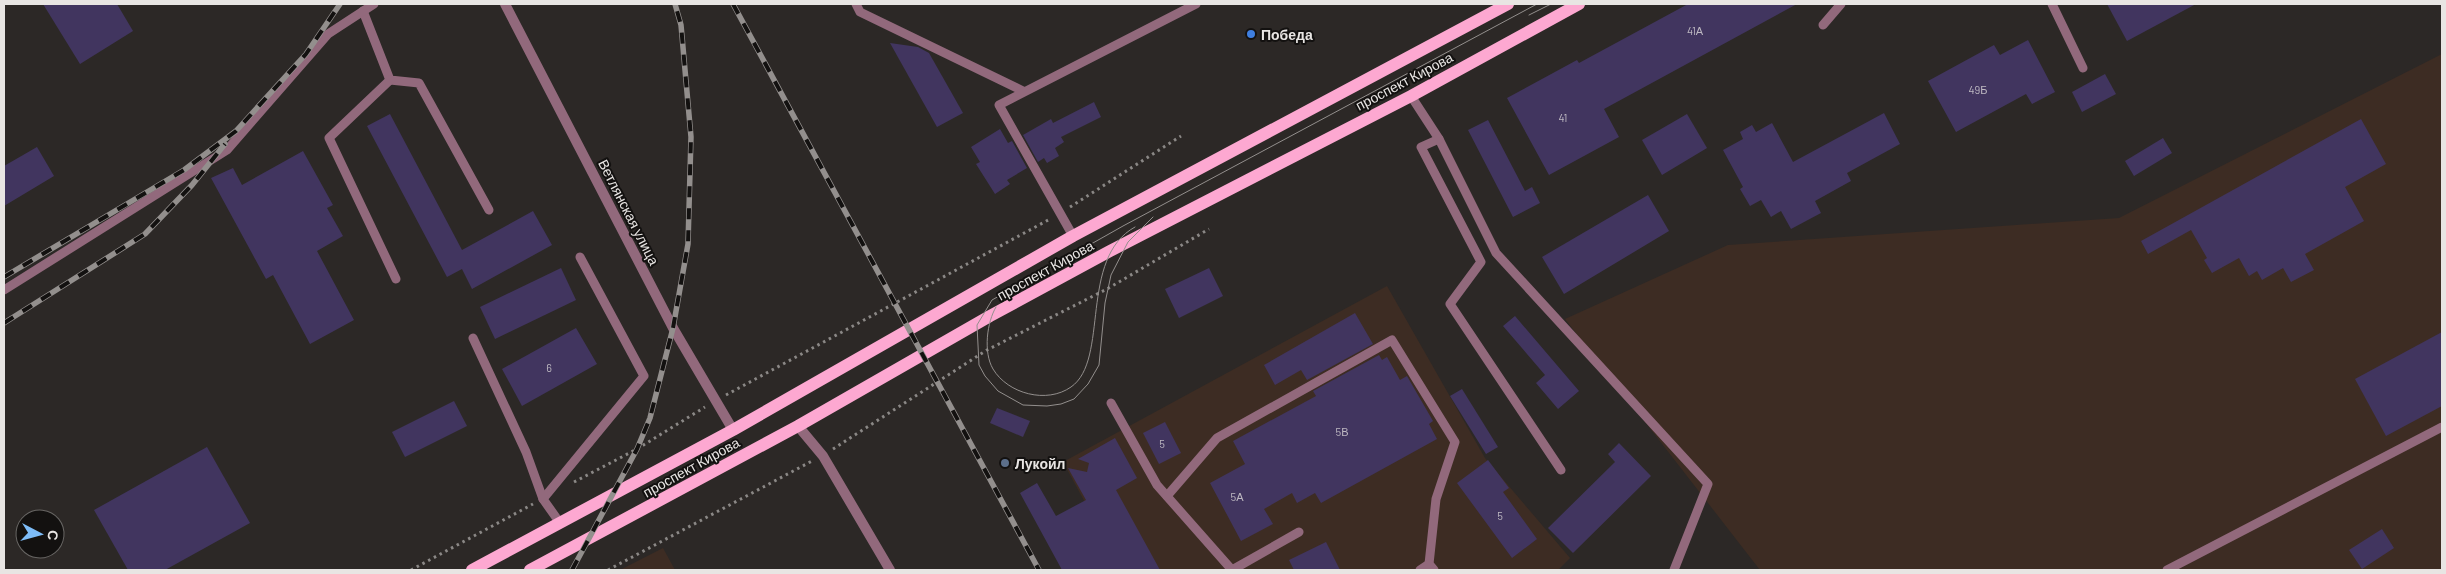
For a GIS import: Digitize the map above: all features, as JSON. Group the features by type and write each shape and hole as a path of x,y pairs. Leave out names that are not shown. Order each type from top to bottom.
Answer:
{"main road":[{"name":"проспект Кирова","path":"472,570 733,430 1073,236 1508,4"},
{"name":"проспект Кирова","path":"530,570 798,426 1102,256 1411,96 1579,4"}],"street":[{"name":"Ветлянская улица","path":"505,4 674,328 714,401 733,430"},
{"path":"798,426 822,456 890,570"}],"lane":[{"path":"4,290 227,150 328,34 374,4"},
{"path":"856,4 860,12 1023,91"},
{"path":"1073,236 999,105 1184,6 1196,4"},
{"path":"1823,26 1841,4"},
{"path":"2052,4 2083,68"},
{"path":"363,11 390,80"},
{"path":"396,279 329,138 390,80 419,83 489,210"},
{"path":"1411,96 1439,139 1496,253 1708,484 1674,570"},
{"path":"1439,139 1421,147 1481,262 1450,304 1561,470"},
{"path":"542,499 644,376 580,258"},
{"path":"473,338 526,452 542,499 560,523"},
{"path":"1167,496 1216,438 1392,340 1455,442 1436,499 1432,567 1420,570"},
{"path":"1111,403 1157,486 1232,570 1299,532"},
{"path":"2167,570 2442,427"}],"path":[{"path":"568,485 637,448 714,401 1060,213 1181,136"},
{"path":"608,570 822,456 987,350 1107,289 1209,229"},
{"path":"412,570 542,499"}],"shaded area":[{"path":"2442,54 2442,570 1760,570 1565,319 1728,245 2119,218"},
{"path":"1387,286 1485,458 1570,558 1558,570 1122,570 1063,462"},
{"path":"663,548 675,570 620,570"}],"building":[{"path":"43,4 117,4 133,31 80,64"},
{"path":"1688,4 1797,4 1604,109 1619,137 1549,175 1507,98 1577,60 1579,63"},
{"path":"2107,4 2196,4 2127,41"},
{"path":"2028,40 2055,92 2032,104 2026,94 1956,132 1928,81 1994,45 2000,55"},
{"path":"890,43 918,47 929,53 963,113 937,127"},
{"path":"2105,74 2116,94 2082,112 2072,92"},
{"path":"1094,102 1101,117 1061,137 1064,142 1055,148 1059,156 1047,163 1044,158 1038,162 1023,135 1051,119 1053,123"},
{"path":"1884,113 1900,144 1847,173 1851,181 1815,201 1821,213 1791,229 1781,211 1771,217 1761,200 1750,206 1740,189 1743,187 1723,150 1743,139 1740,132 1752,125 1756,132 1772,123 1793,162"},
{"path":"390,114 462,250 533,211 552,245 472,289 462,269 447,277 367,126"},
{"path":"1687,114 1707,148 1662,175 1642,140"},
{"path":"2361,119 2386,164 2345,187 2364,221 2305,254 2314,270 2291,282 2283,268 2262,280 2257,271 2249,276 2239,258 2212,273 2204,260 2207,258 2191,230 2148,254 2141,241"},
{"path":"1488,120 1525,191 1532,187 1540,203 1513,217 1468,130"},
{"path":"1000,129 1008,143 1012,141 1027,168 1007,180 1010,184 995,194 976,164 980,162 971,147"},
{"path":"2163,138 2172,153 2134,176 2125,161"},
{"path":"37,147 54,176 4,206 4,166"},
{"path":"303,151 333,205 327,208 343,236 317,251 354,320 310,344 273,275 266,279 211,178 233,168 242,185"},
{"path":"1648,195 1669,231 1564,294 1542,257"},
{"path":"561,268 576,300 495,339 480,307"},
{"path":"1209,268 1223,296 1179,318 1165,289"},
{"path":"1355,313 1373,344 1307,380 1301,370 1275,385 1264,365"},
{"path":"1515,316 1579,391 1558,409 1536,383 1545,375 1503,326"},
{"path":"576,328 597,364 522,406 502,369"},
{"path":"2442,332 2442,406 2386,436 2355,379"},
{"path":"1379,355 1382,360 1387,357 1400,380 1407,376 1433,421 1429,424 1437,439 1321,503 1315,493 1297,503 1292,493 1264,509 1273,524 1241,541 1210,483 1245,464 1233,441 1316,396 1313,391"},
{"path":"1462,389 1498,447 1486,454 1450,396"},
{"path":"454,401 467,426 405,457 392,432"},
{"path":"997,408 1030,421 1023,437 990,423"},
{"path":"1165,422 1181,453 1159,464 1143,433"},
{"path":"1115,438 1137,478 1116,490 1160,570 1062,570 1020,493 1037,483 1056,516 1086,500 1068,468 1087,472 1089,463 1078,459"},
{"path":"1619,443 1651,476 1573,553 1548,528 1615,462 1608,454"},
{"path":"207,447 250,523 165,570 128,570 94,510"},
{"path":"1488,460 1509,488 1503,492 1537,539 1512,558 1457,483"},
{"path":"2382,529 2394,548 2362,569 2349,550"},
{"path":"1326,542 1340,570 1294,570 1289,560"}],"tram line":[{"path":"1153,217 1128,242 1111,275 1105,303 1099,365 1088,384 1074,399 1061,404 1047,406 1023,405 998,391 985,376 979,365 977,325 992,300 1123,226 1537,4"},
{"path":"1529,15 1551,4"},
{"path":"996,307 988,329 987,346 990,362 1000,378 1008,385 1029,394 1051,395 1071,387 1083,374 1089,355 1100,284 1106,261 1117,242 1135,227"}],"railway":[{"path":"4,277 184,170 236,131 306,54 340,4"},
{"path":"572,570 637,449 650,418 673,328 688,244 691,137 681,25 675,4"},
{"path":"733,4 1039,570"},
{"path":"4,323 145,234 192,185 225,144"}],"place":[{"name":"Победа","path":"1251,34"},
{"name":"Лукойл","path":"1005,463"}]}
